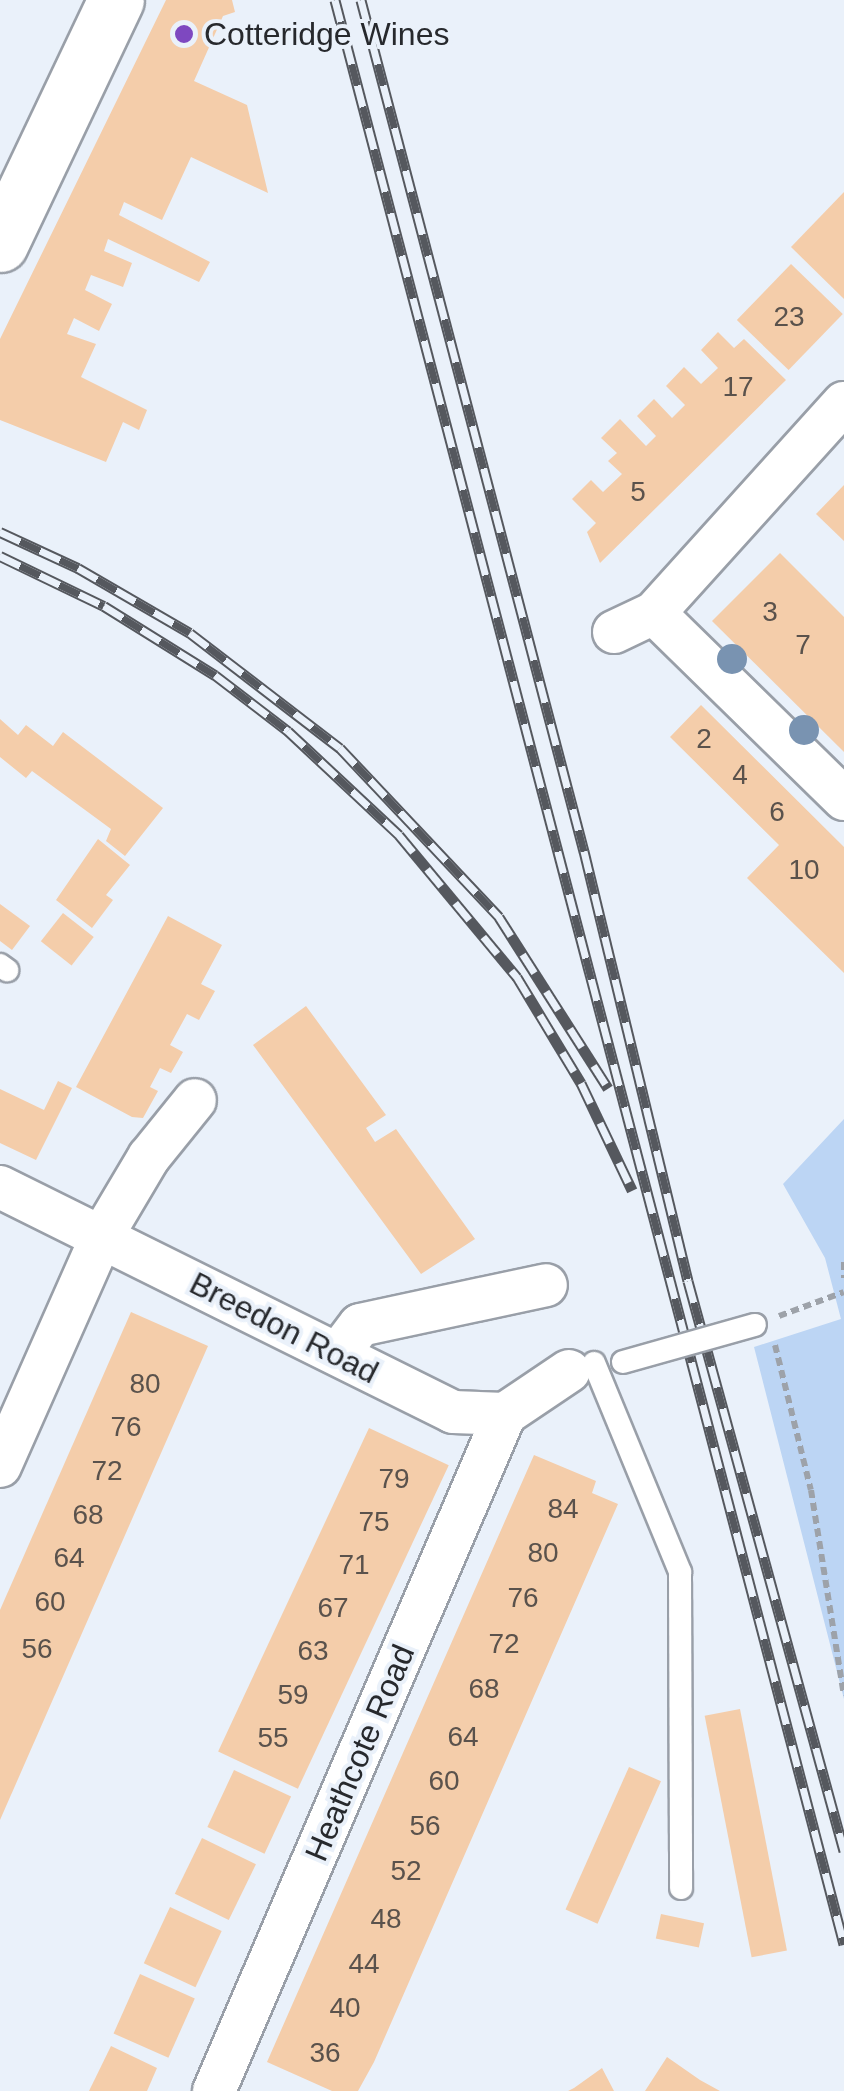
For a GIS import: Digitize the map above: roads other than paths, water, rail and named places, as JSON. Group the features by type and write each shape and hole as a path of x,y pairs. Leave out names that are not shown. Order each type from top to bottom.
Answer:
{"main road":[{"path":"0,244 116,0"}],"street":[{"path":"614,632 654,613 844,403"},
{"path":"654,613 844,799"},
{"path":"0,1466 102,1236 149,1157 194,1100"},
{"name":"Breedon Road","path":"3,1195 102,1236 453,1412 505,1414"},
{"path":"338,1354 360,1325 546,1285"},
{"path":"505,1414 581,1367"},
{"name":"Heathcote Road","path":"214,2091 505,1414"}],"lane":[{"path":"681,1888 680,1572 581,1367 623,1362 762,1322"}],"railway":[{"path":"335,0 844,1945"},
{"path":"361,0 584,851 688,1281 844,1851"},
{"path":"0,532 78,568 190,633 340,748 499,917 608,1088"},
{"path":"0,556 104,606 215,675 288,731 399,835 517,977 581,1083 632,1190"}],"place":[{"name":"Cotteridge Wines","path":"184,34"}]}
